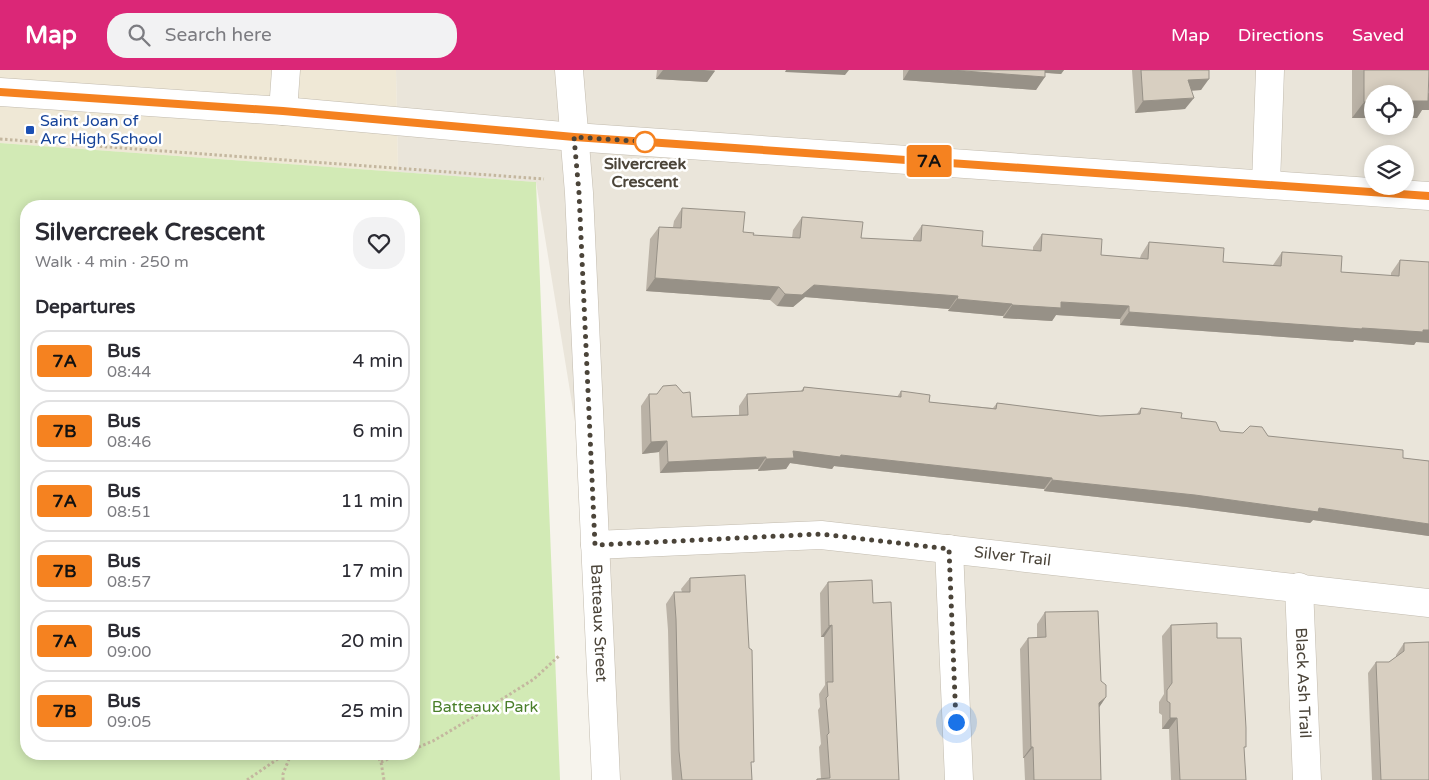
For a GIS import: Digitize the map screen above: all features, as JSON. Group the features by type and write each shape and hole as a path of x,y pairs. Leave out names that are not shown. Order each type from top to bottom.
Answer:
{"street":[{"path":"283,111 286,70"},
{"path":"569,70 574,137"},
{"path":"1266,184 1270,70"},
{"path":"0,92 283,111 574,137 1429,196"},
{"name":"Batteaux Street","path":"574,137 579,193 606,780"},
{"name":"Silver Trail","path":"595,545 821,534 1429,603"},
{"path":"949,549 959,780"},
{"name":"Black Ash Trail","path":"1299,587 1307,780"}],"path":[{"path":"0,139 544,179"},
{"path":"420,746 433,741 526,684 560,655"},
{"path":"247,780 276,760"},
{"path":"283,780 283,774 289,760"},
{"path":"384,780 381,762 386,760"}],"shaded area":[{"path":"0,70 396,70 398,172 0,143"},
{"path":"396,70 1429,70 1429,780 606,780 595,545 536,182 398,172"}],"green space":[{"name":"Batteaux Park","path":"0,143 536,182 560,780 0,780"}],"building":[{"path":"951,70 1045,70 1045,77"},
{"path":"1141,70 1209,70 1209,79 1188,80 1194,98 1143,101"},
{"path":"1364,70 1429,70 1428,101 1414,101 1414,85 1364,85"},
{"path":"682,208 745,212 743,232 754,233 753,235 800,238 802,217 863,222 861,238 921,241 922,225 983,231 982,246 1041,251 1042,234 1102,239 1101,255 1148,259 1149,242 1224,248 1223,262 1281,266 1282,252 1342,256 1341,272 1399,276 1400,260 1429,262 1429,330 1423,330 1423,332 1362,329 1129,312 1129,306 1061,302 1061,308 1012,305 957,299 958,296 814,285 802,295 785,294 779,287 655,278 659,227 681,228"},
{"path":"676,385 683,393 690,392 692,417 748,415 747,394 803,391 804,387 901,397 901,391 930,395 929,402 996,409 997,403 1100,416 1140,414 1141,408 1182,413 1181,418 1216,422 1220,431 1243,433 1250,426 1262,427 1268,436 1403,450 1403,458 1429,461 1429,524 1319,508 1318,512 1195,495 1052,480 1052,478 793,451 794,458 766,459 766,457 668,462 667,441 651,442 649,394 657,394 663,386"},
{"path":"745,575 749,648 752,650 754,762 751,762 752,780 682,780 679,751 674,592 690,592 690,578"},
{"path":"872,580 873,603 891,602 899,780 817,780 830,778 826,698 828,696 827,682 833,682 832,625 829,626 828,582"},
{"path":"1098,611 1101,681 1106,685 1106,697 1099,703 1101,780 1034,780 1033,747 1031,747 1028,638 1046,637 1045,612"},
{"path":"1217,623 1217,638 1241,638 1246,728 1246,747 1244,747 1246,780 1180,780 1177,718 1170,718 1170,703 1167,701 1167,690 1172,683 1171,625"},
{"path":"1429,642 1429,780 1381,780 1376,662 1389,662 1404,651 1404,643"}],"bus line":[{"name":"7A","path":"0,92 283,111 574,137 1429,196"}],"place":[{"name":"Saint Joan of Arc High School","path":"30,130"},
{"name":"Silvercreek Crescent","path":"645,142"}],"route":[{"path":"645,142 649,142 574,137 579,193 595,545 821,534 949,549 956,722"}]}
